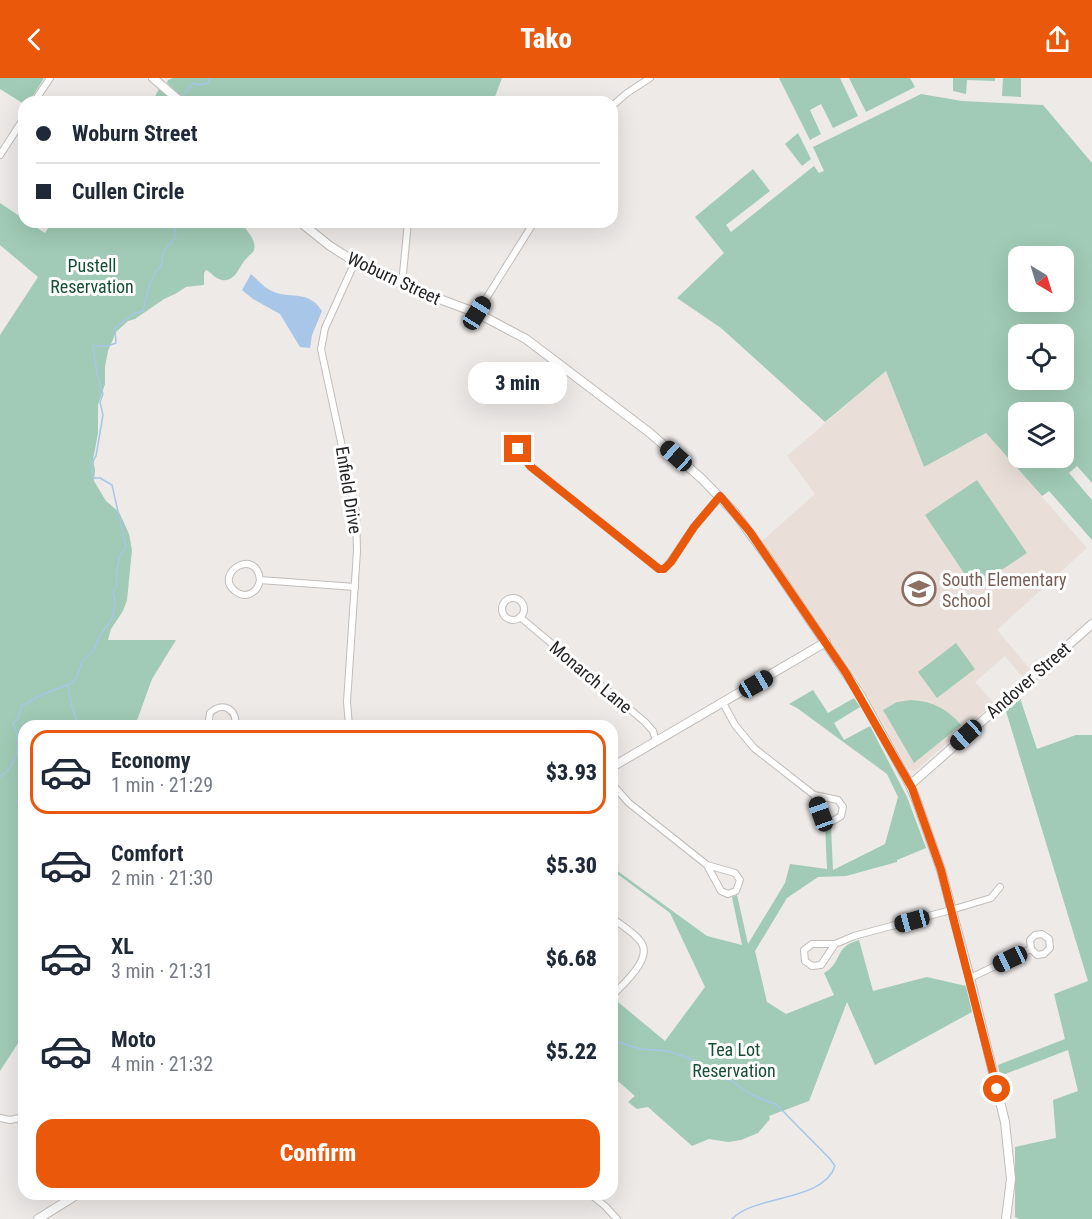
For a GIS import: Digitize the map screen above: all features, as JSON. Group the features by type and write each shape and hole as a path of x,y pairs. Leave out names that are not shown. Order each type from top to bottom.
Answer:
{"street":[{"path":"38,96 50,78"},
{"path":"153,78 174,96"},
{"path":"618,101 650,78"},
{"path":"0,155 18,127"},
{"name":"Woburn Street","path":"307,228 355,262 514,331 650,434 720,496 750,532 865,702 910,785 941,870 1005,1122 1011,1179 1006,1219"},
{"path":"402,284 407,228"},
{"path":"477,313 530,228"},
{"name":"Enfield Drive","path":"348,720 346,702 355,587 356,512 321,349 325,328 355,262"},
{"path":"518,449 530,466 659,569 664,569 671,562 694,527 720,496"},
{"path":"244,564 254,567 260,575 260,580 256,590 247,595 233,590 229,580 232,571 244,564"},
{"path":"260,580 355,587"},
{"name":"Monarch Lane","path":"520,617 645,722 656,741"},
{"name":"Andover Street","path":"910,785 1092,624"},
{"path":"618,763 826,642"},
{"path":"723,703 735,725 754,748 814,795 838,800 843,807 841,816 833,820 824,818 814,795"},
{"path":"209,720 210,713 217,707 226,707 233,713 235,720"},
{"path":"618,791 629,803 707,865 735,873 740,880 736,891 728,894 721,891 707,865"},
{"path":"835,944 819,966 812,966 805,961 804,952 809,945 835,944 854,936 991,898 1000,887"},
{"path":"618,923 640,941 644,951 642,962 618,989"},
{"path":"970,978 1031,949"},
{"path":"0,1118 10,1120 18,1118"},
{"path":"38,1219 68,1200"},
{"path":"598,1200 617,1219"}],"shaded area":[{"name":"South Elementary School","path":"886,371 924,467 986,433 1008,458 1008,468 1017,468 1087,548 997,630 1030,669 1022,677 1005,656 975,682 994,703 916,770 908,769 862,686 762,541 815,494 787,456"}],"green space":[{"path":"0,78 44,78 33,96 18,96 18,100 0,89"},
{"path":"173,78 502,78 495,96 181,96 167,83"},
{"path":"779,78 840,78 858,116 833,128 821,104 810,110 821,134 810,140"},
{"path":"849,78 910,78 915,87 866,112"},
{"path":"953,78 995,78 995,81 967,80 966,94 953,91"},
{"path":"1003,78 1021,78 1021,97 1002,96"},
{"path":"161,89 170,96 155,96"},
{"path":"921,94 962,101 1043,105 1092,163 1092,483 1077,466 1069,473 1092,500 1092,540 1049,491 1042,496 1017,468 1074,468 1074,402 1008,402 1008,458 986,433 924,467 886,371 825,422 721,328 677,298 724,253 695,217 753,169 770,191 726,225 731,232 814,166 819,173 824,171 813,147"},
{"path":"798,133 811,159 802,166 785,144"},
{"name":"Pustell Reservation","path":"0,203 18,215 18,228 37,228 45,233 48,228 245,228 254,243 253,252 231,279 220,279 206,270 204,285 186,287 135,319 128,321 116,332 108,351 105,384 98,405 98,433 93,460 94,481 106,501 119,512 129,534 132,550 127,600 123,611 111,629 108,640 176,640 152,679 137,720 18,720 18,1043 0,1071 0,335 38,277 0,245"},
{"path":"977,480 1027,553 974,588 925,515"},
{"path":"956,643 975,669 937,698 918,672"},
{"name":"Tea Lot Reservation","path":"813,690 828,713 854,698 860,707 834,723 844,740 870,726 907,797 926,848 897,860 897,862 846,876 818,877 787,898 755,951 767,1002 786,1014 834,995 824,973 834,965 845,947 859,940 873,991 927,977 966,986 972,1012 875,1065 847,1002 809,1101 769,1116 770,1119 758,1133 741,1140 728,1142 709,1139 692,1146 648,1107 637,1109 628,1102 635,1096 618,1081 618,1002 665,1041 705,987 670,913 618,874 618,871 707,936 742,945 732,897 737,895 748,944 785,883 790,864 827,869 825,825 831,826 833,870 885,844 898,797 887,774 789,704"},
{"path":"1019,695 1037,749 1076,735 1092,735 1092,1219 1019,1219 1015,1217 1015,1147 1056,1138 1053,1100 1078,1091 1068,1050 1000,1076 998,1065 1065,1039 1054,994 1088,981 1005,708"},
{"path":"911,700 939,707 961,725 914,763 883,710 897,702"}],"water":[{"path":"251,274 274,292 300,296 317,304 322,311 312,335 310,348 300,347 280,314 242,290"}],"waterway":[{"path":"183,95 194,83 198,85 208,83 210,78"},
{"path":"18,739 13,724 22,706 39,696 72,683 77,677 82,661 94,650 113,616 116,575 120,556 126,547 112,485 100,478 93,478 92,475 103,415 100,402 103,394 93,346 108,346 116,343 115,328 135,313 143,311 151,281 161,266 163,252 176,237 174,228"},
{"path":"68,685 77,720"},
{"path":"18,739 18,746"},
{"path":"0,777 11,766 18,746"},
{"path":"618,1042 641,1049 668,1051 691,1059 716,1075 732,1081 750,1094 777,1105 835,1166 828,1178 817,1186 757,1205 732,1219"}],"place":[{"name":"South Elementary School","path":"919,589"}],"route":[{"path":"518,449 530,466 659,569 664,569 671,562 694,527 720,496 750,532 865,702 912,788 941,870 997,1089"}]}
